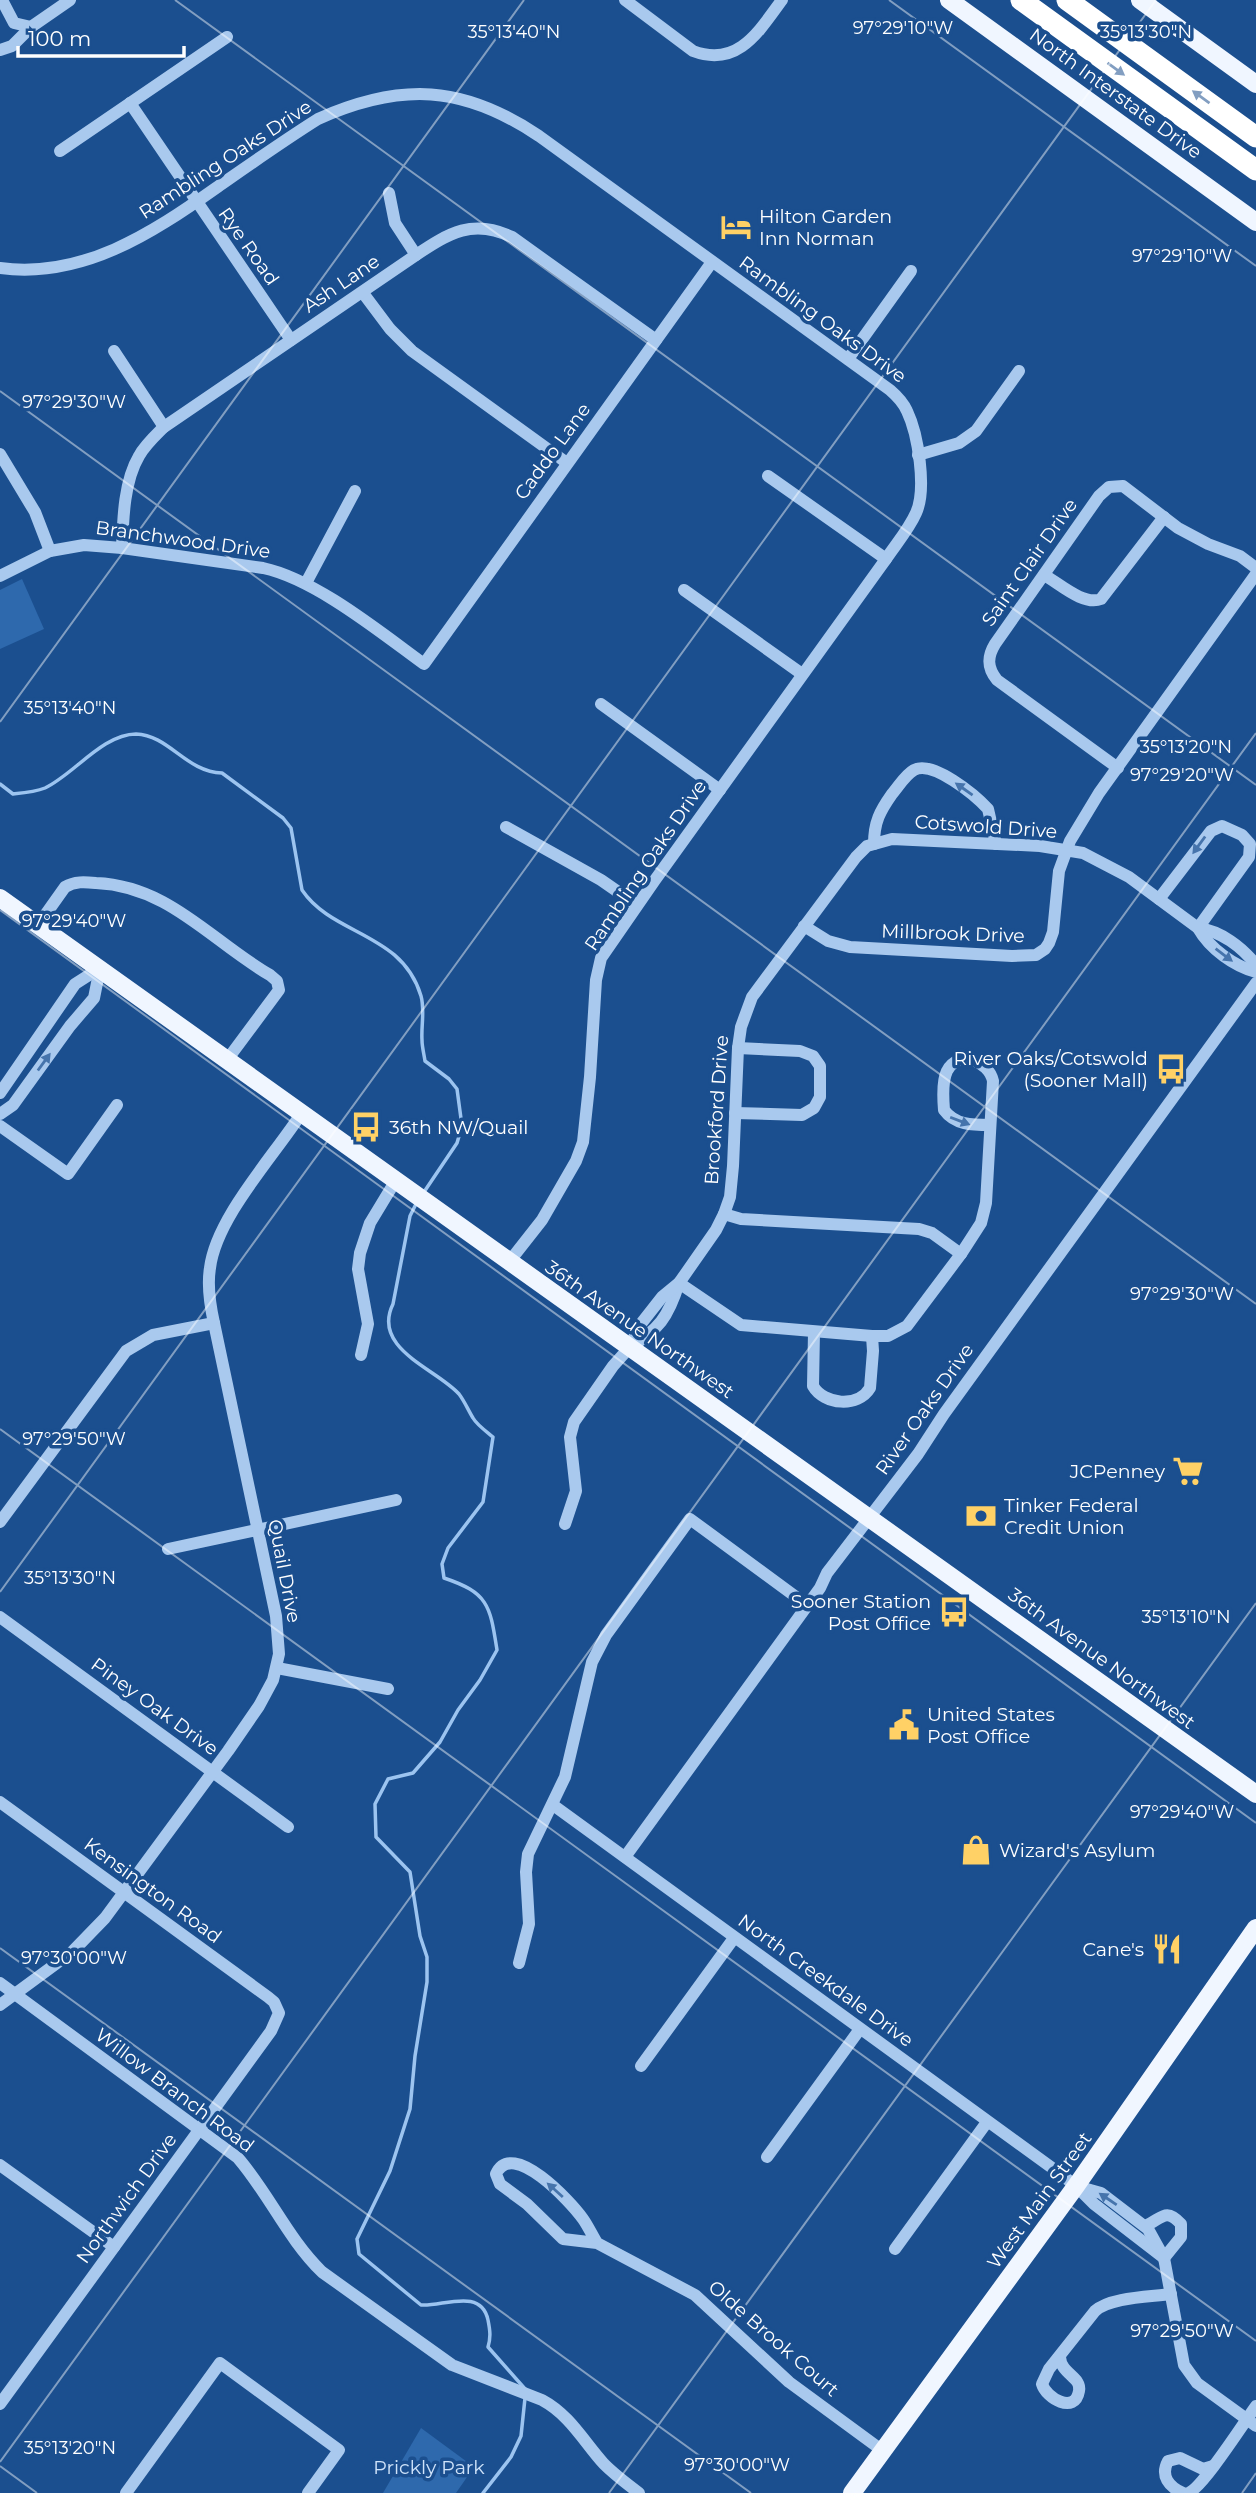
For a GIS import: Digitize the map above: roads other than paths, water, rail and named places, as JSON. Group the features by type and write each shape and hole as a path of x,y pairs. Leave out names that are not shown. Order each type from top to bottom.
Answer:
{"highway":[{"path":"1021,0 1256,170"},
{"path":"1067,0 1256,137"}],"main road":[{"name":"North Interstate Drive","path":"950,0 1256,222"},
{"path":"1140,0 1256,84"},
{"name":"36th Avenue Northwest","path":"0,898 1256,1794"},
{"name":"West Main Street","path":"852,2493 1076,2186 1256,1928"}],"street":[{"path":"2,0 14,23 31,27"},
{"path":"0,50 12,46 31,27 70,0"},
{"path":"625,0 703,55 725,55 745,46 782,0"},
{"path":"60,151 228,37"},
{"name":"Rambling Oaks Drive","path":"0,268 52,268 102,256 128,245 196,203 300,130 340,109 366,100 401,93 445,96 483,105 518,121 848,359 902,401 911,421 918,454 921,493 916,512 886,559 607,948 598,967 586,1118 579,1152 542,1220 509,1262"},
{"name":"Rye Road","path":"130,103 291,340"},
{"path":"388,193 395,223 416,255"},
{"name":"Ash Lane","path":"122,548 127,496 134,467 146,446 164,427 416,255 439,240 465,229 503,232 531,248 656,340"},
{"name":"Caddo Lane","path":"424,664 712,262"},
{"path":"848,359 911,271"},
{"path":"362,293 390,330 412,351 567,463"},
{"path":"114,351 164,427"},
{"path":"918,454 959,443 976,431 1019,371"},
{"path":"0,454 35,512 50,551"},
{"path":"768,476 886,559"},
{"name":"Saint Clair Drive","path":"1118,768 1004,687 993,675 988,660 995,644 1092,505 1109,487 1123,486 1164,517"},
{"path":"306,583 355,491"},
{"path":"1044,575 1090,601 1101,599 1164,517 1190,535 1240,556 1256,568"},
{"name":"Branchwood Drive","path":"0,576 50,551 84,545 278,571 306,583 424,664"},
{"name":"Millbrook Drive","path":"804,926 828,941 850,947 1012,956 1036,955 1045,949 1051,939 1059,871 1066,850 1099,793 1256,574"},
{"path":"684,590 802,674"},
{"path":"601,704 720,790"},
{"path":"874,844 874,828 882,808 907,775 917,768 925,767 936,770 988,809 996,844"},
{"path":"1159,899 1211,831 1222,826 1242,835 1250,845 1249,857 1198,928"},
{"path":"506,827 600,880 637,905"},
{"name":"Cotswold Drive","path":"874,844 892,839 1040,846 1083,853 1129,877 1198,928 1205,941 1241,968 1256,972"},
{"name":"Brookford Drive","path":"565,1524 576,1491 570,1437 574,1422 613,1366 629,1348 653,1333 672,1306 679,1283 724,1214 730,1196 738,1048 741,1027 752,997 856,857 867,846 874,844"},
{"path":"37,925 65,887 71,884 103,883 129,887 160,899 270,975 279,985 276,995 227,1060"},
{"name":"Cotswold Drive","path":"1198,928 1213,930 1248,954 1256,965"},
{"path":"0,1093 75,984 100,968"},
{"path":"0,1114 13,1105 70,1026 94,998 100,968"},
{"name":"River Oaks Drive","path":"625,1857 807,1605 827,1573 918,1454 943,1414 1256,983"},
{"path":"735,1114 802,1115 814,1108 820,1097 820,1066 813,1056 800,1051 738,1048"},
{"path":"679,1283 741,1325 888,1336 907,1326 961,1254 984,1216 988,1191 990,1125 991,1072 976,1060 958,1061 951,1065 946,1075 944,1110 951,1119 958,1122 990,1125"},
{"path":"0,1126 68,1174 117,1105"},
{"name":"Quail Drive","path":"0,2005 87,1938 125,1893 259,1706 273,1680 279,1654 276,1616 214,1322 209,1269 215,1245 255,1178 302,1114"},
{"path":"360,1355 368,1324 358,1269 360,1253 370,1223 396,1180"},
{"path":"724,1214 741,1219 919,1229 938,1237 961,1254"},
{"path":"0,1522 126,1351 153,1335 214,1322"},
{"path":"814,1332 813,1386 826,1399 836,1401 857,1400 870,1388 872,1336"},
{"path":"168,1549 396,1500"},
{"path":"519,1963 529,1924 526,1872 528,1854 565,1777 586,1680 598,1650 612,1627 690,1519 807,1605"},
{"name":"Piney Oak Drive","path":"0,1617 288,1827"},
{"path":"277,1668 388,1689"},
{"name":"Kensington Road","path":"0,1802 268,1997 274,2002 279,2013"},
{"name":"North Creekdale Drive","path":"553,1804 1076,2186"},
{"path":"640,2066 734,1938"},
{"name":"Willow Branch Road","path":"0,1983 238,2158 304,2253 322,2272 452,2365 542,2400 562,2413 606,2466 639,2493"},
{"name":"Northwich Drive","path":"0,2404 271,2031 279,2013"},
{"path":"767,2157 860,2029"},
{"path":"895,2249 987,2122"},
{"name":"Olde Brook Court","path":"597,2243 582,2218 547,2182 514,2162 507,2162 499,2169 496,2174 500,2183 527,2204 563,2239 597,2243 695,2295 789,2382 883,2451"},
{"path":"0,2165 114,2247"},
{"path":"1076,2186 1101,2193 1145,2226 1164,2258 1181,2358 1188,2372 1197,2383 1251,2423"},
{"path":"1076,2186 1094,2204 1164,2258"},
{"path":"1145,2226 1156,2218 1167,2215 1181,2224 1181,2237 1164,2258"},
{"path":"1060,2357 1100,2306 1171,2294"},
{"path":"127,2493 220,2363 338,2450 308,2493"},
{"path":"1188,2493 1198,2488 1213,2466 1251,2423 1256,2406"},
{"path":"1183,2493 1171,2486 1167,2480 1165,2471 1168,2462 1180,2458 1203,2469 1213,2466"}],"waterway":[{"path":"0,784 13,794 45,788 100,748 124,736 136,734 158,740 198,767 222,773 283,818 291,828 302,890 315,905 331,917 383,946 399,959 412,975 422,1001 425,1061 449,1079 457,1089 462,1126 457,1143 424,1192"},
{"path":"417,1202 410,1216 389,1320 391,1334 398,1346 459,1394 475,1421 493,1437 483,1502 448,1548 442,1564 444,1578 470,1589 485,1603 497,1650 440,1742 413,1773 388,1779 375,1804 376,1837 410,1872 420,1936 427,1957 427,1982 410,2109 390,2171 357,2239 359,2254 421,2305 460,2301 478,2304 488,2320 488,2347 526,2390"},
{"path":"483,2493 511,2457 521,2436 525,2398"}],"place":[{"name":"Hilton Garden Inn Norman","path":"736,227"},
{"name":"River Oaks/Cotswold (Sooner Mall)","path":"1171,1069"},
{"name":"36th NW/Quail","path":"366,1127"},
{"name":"JCPenney","path":"1188,1471"},
{"name":"Tinker Federal Credit Union","path":"981,1516"},
{"name":"Sooner Station Post Office","path":"954,1612"},
{"name":"United States Post Office","path":"904,1725"},
{"name":"Wizard's Asylum","path":"976,1850"},
{"name":"Cane's","path":"1167,1949"}],"park label":[{"name":"Prickly Park","path":"429,2467"}]}
